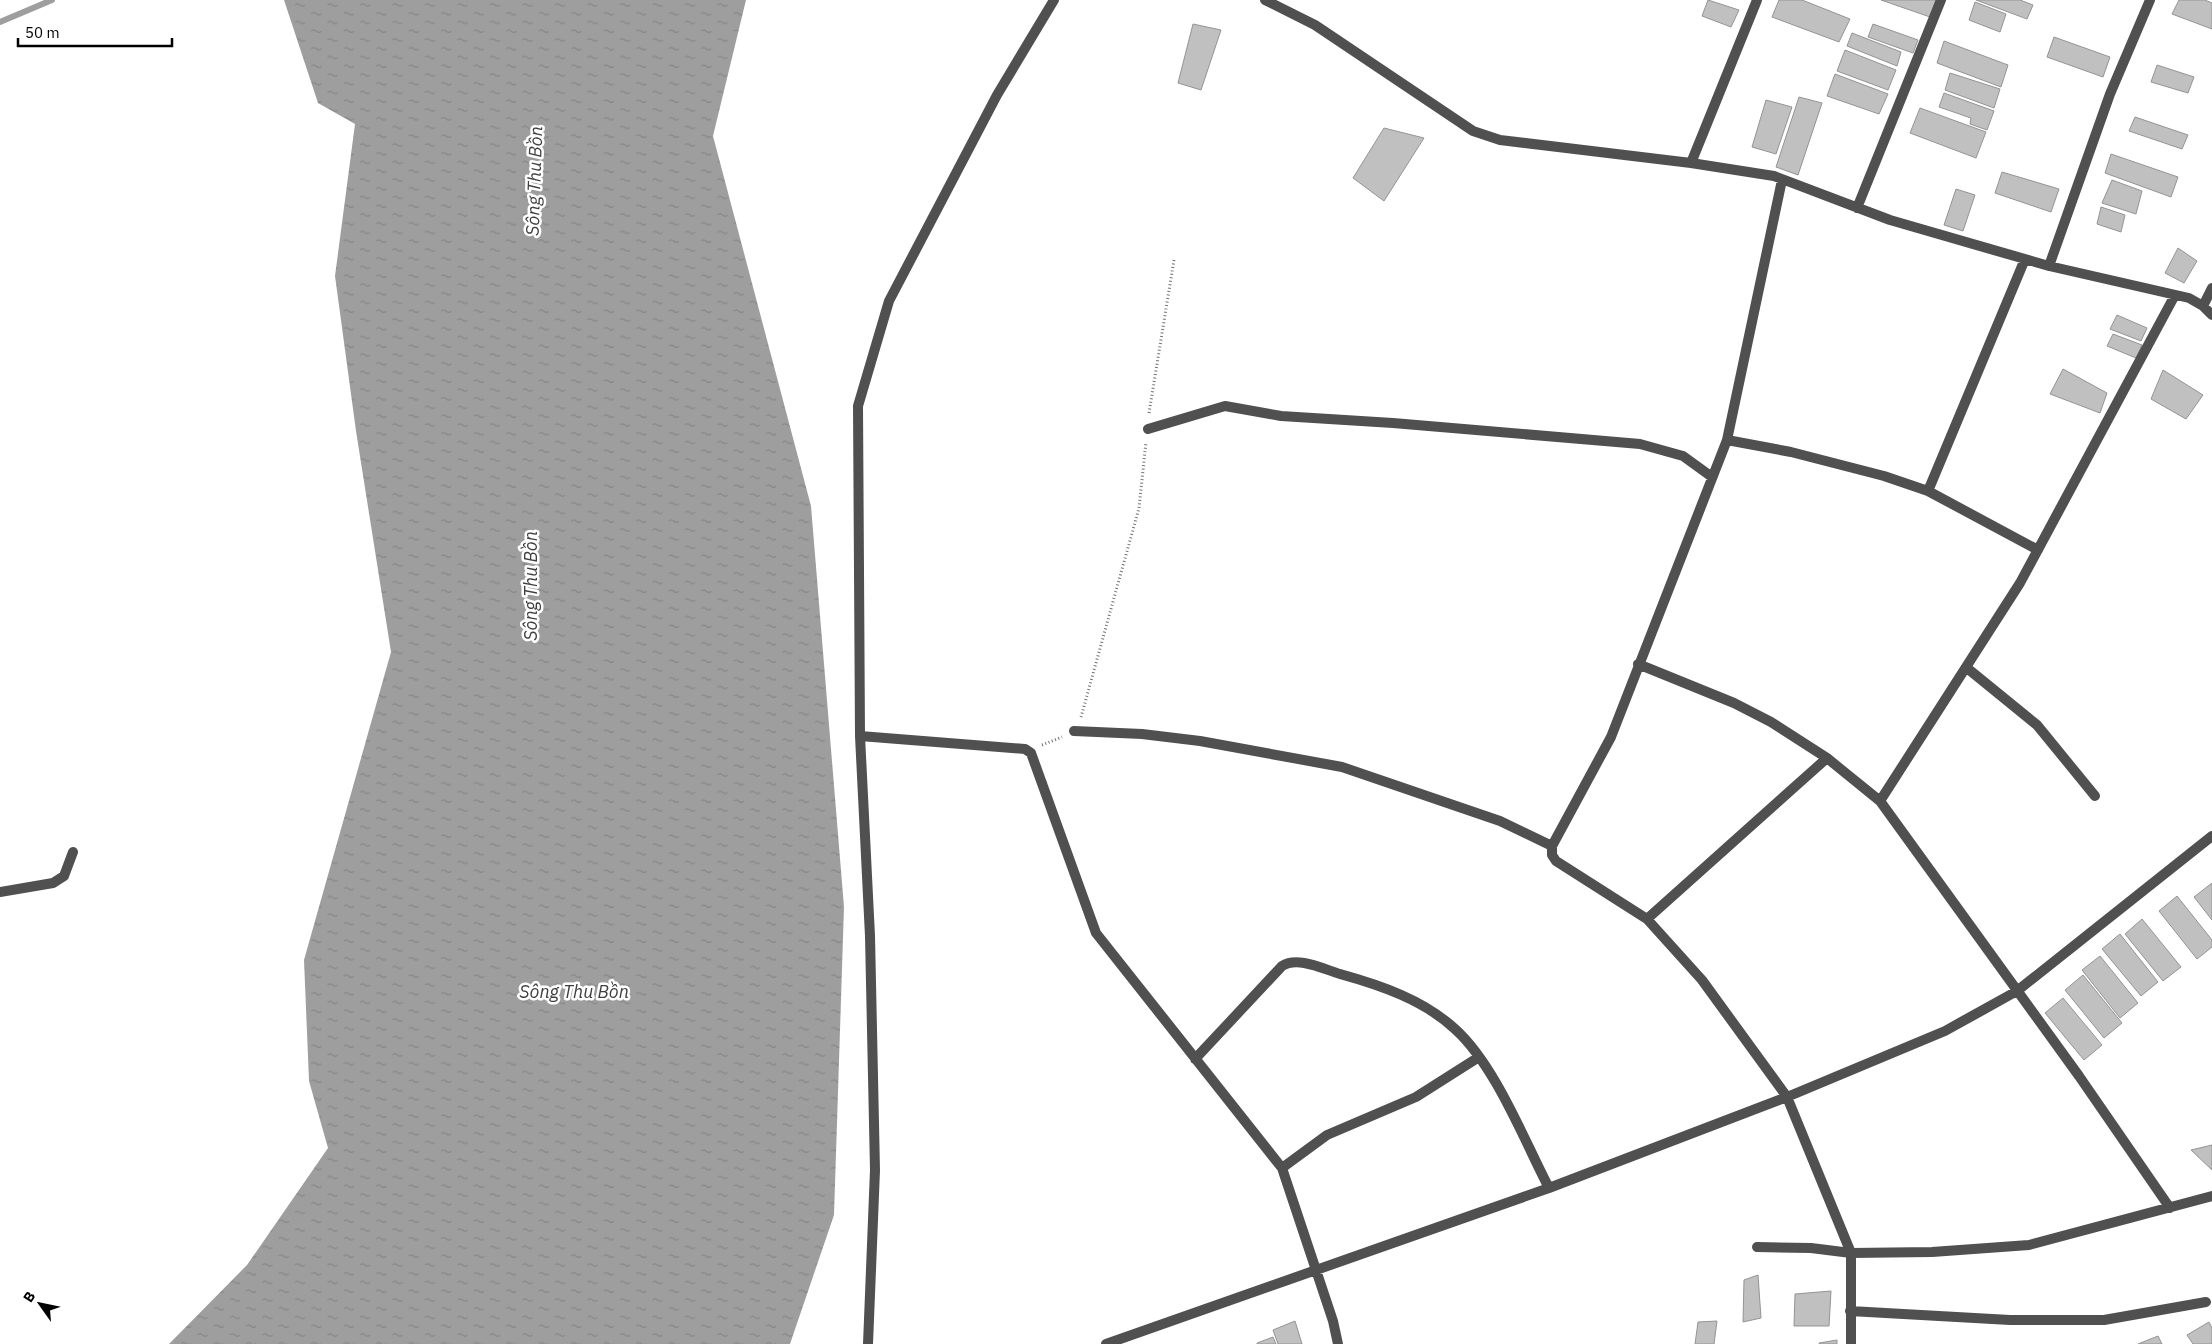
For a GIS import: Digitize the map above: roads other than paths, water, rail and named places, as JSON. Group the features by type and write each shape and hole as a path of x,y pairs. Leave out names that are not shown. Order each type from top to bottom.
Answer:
{"street":[{"path":"868,1344 875,1170 870,936 860,736 858,406 889,301 997,95 1054,0"},
{"path":"1265,0 1316,25 1473,131 1500,140 1691,163 1782,180 1890,220 2049,266 2189,298 2203,306 2212,316"},
{"path":"1691,163 1757,0"},
{"path":"1857,208 1941,0"},
{"path":"2049,266 2110,94 2150,0"},
{"path":"1782,180 1726,440 1611,737 1552,846 1552,855 1556,862 1647,919 1702,980 1787,1097 1851,1253 1851,1344"},
{"path":"1928,491 2025,259"},
{"path":"2203,306 2212,288"},
{"path":"1880,801 2020,583 2175,295"},
{"path":"1148,429 1225,406 1280,416 1393,423 1640,444 1683,456 1712,477"},
{"path":"1726,440 1791,452 1884,476 1928,491 2038,550"},
{"path":"1638,664 1734,703 1771,722 1827,758 1880,801 2079,1076 2170,1208"},
{"path":"1967,668 2037,725 2095,796"},
{"path":"1074,731 1142,734 1200,740 1342,767 1500,821 1552,846"},
{"path":"860,736 1028,750 1039,772 1096,933 1282,1168 1333,1321 1338,1344"},
{"path":"1647,919 1827,758"},
{"path":"1106,1344 1550,1188 1787,1097 1945,1032 2016,991 2212,836"},
{"path":"0,892 53,883 64,876 73,852"},
{"path":"1195,1059 1282,966 1294,961 1363,980 1418,1003 1455,1029 1485,1064 1550,1188"},
{"path":"1282,1168 1327,1135 1416,1097 1480,1057"},
{"path":"1757,1247 1811,1248 1851,1253 1932,1252 2029,1245 2212,1196"},
{"path":"1850,1311 2010,1320 2104,1320 2206,1302"}],"water":[{"name":"Sông Thu Bồn","path":"284,0 746,0 713,136 811,506 844,907 834,1215 790,1344 169,1344 247,1265 328,1148 309,1081 304,960 391,652 356,431 335,276 355,124 318,103"}],"waterway":[{"path":"0,22 52,0"}]}
